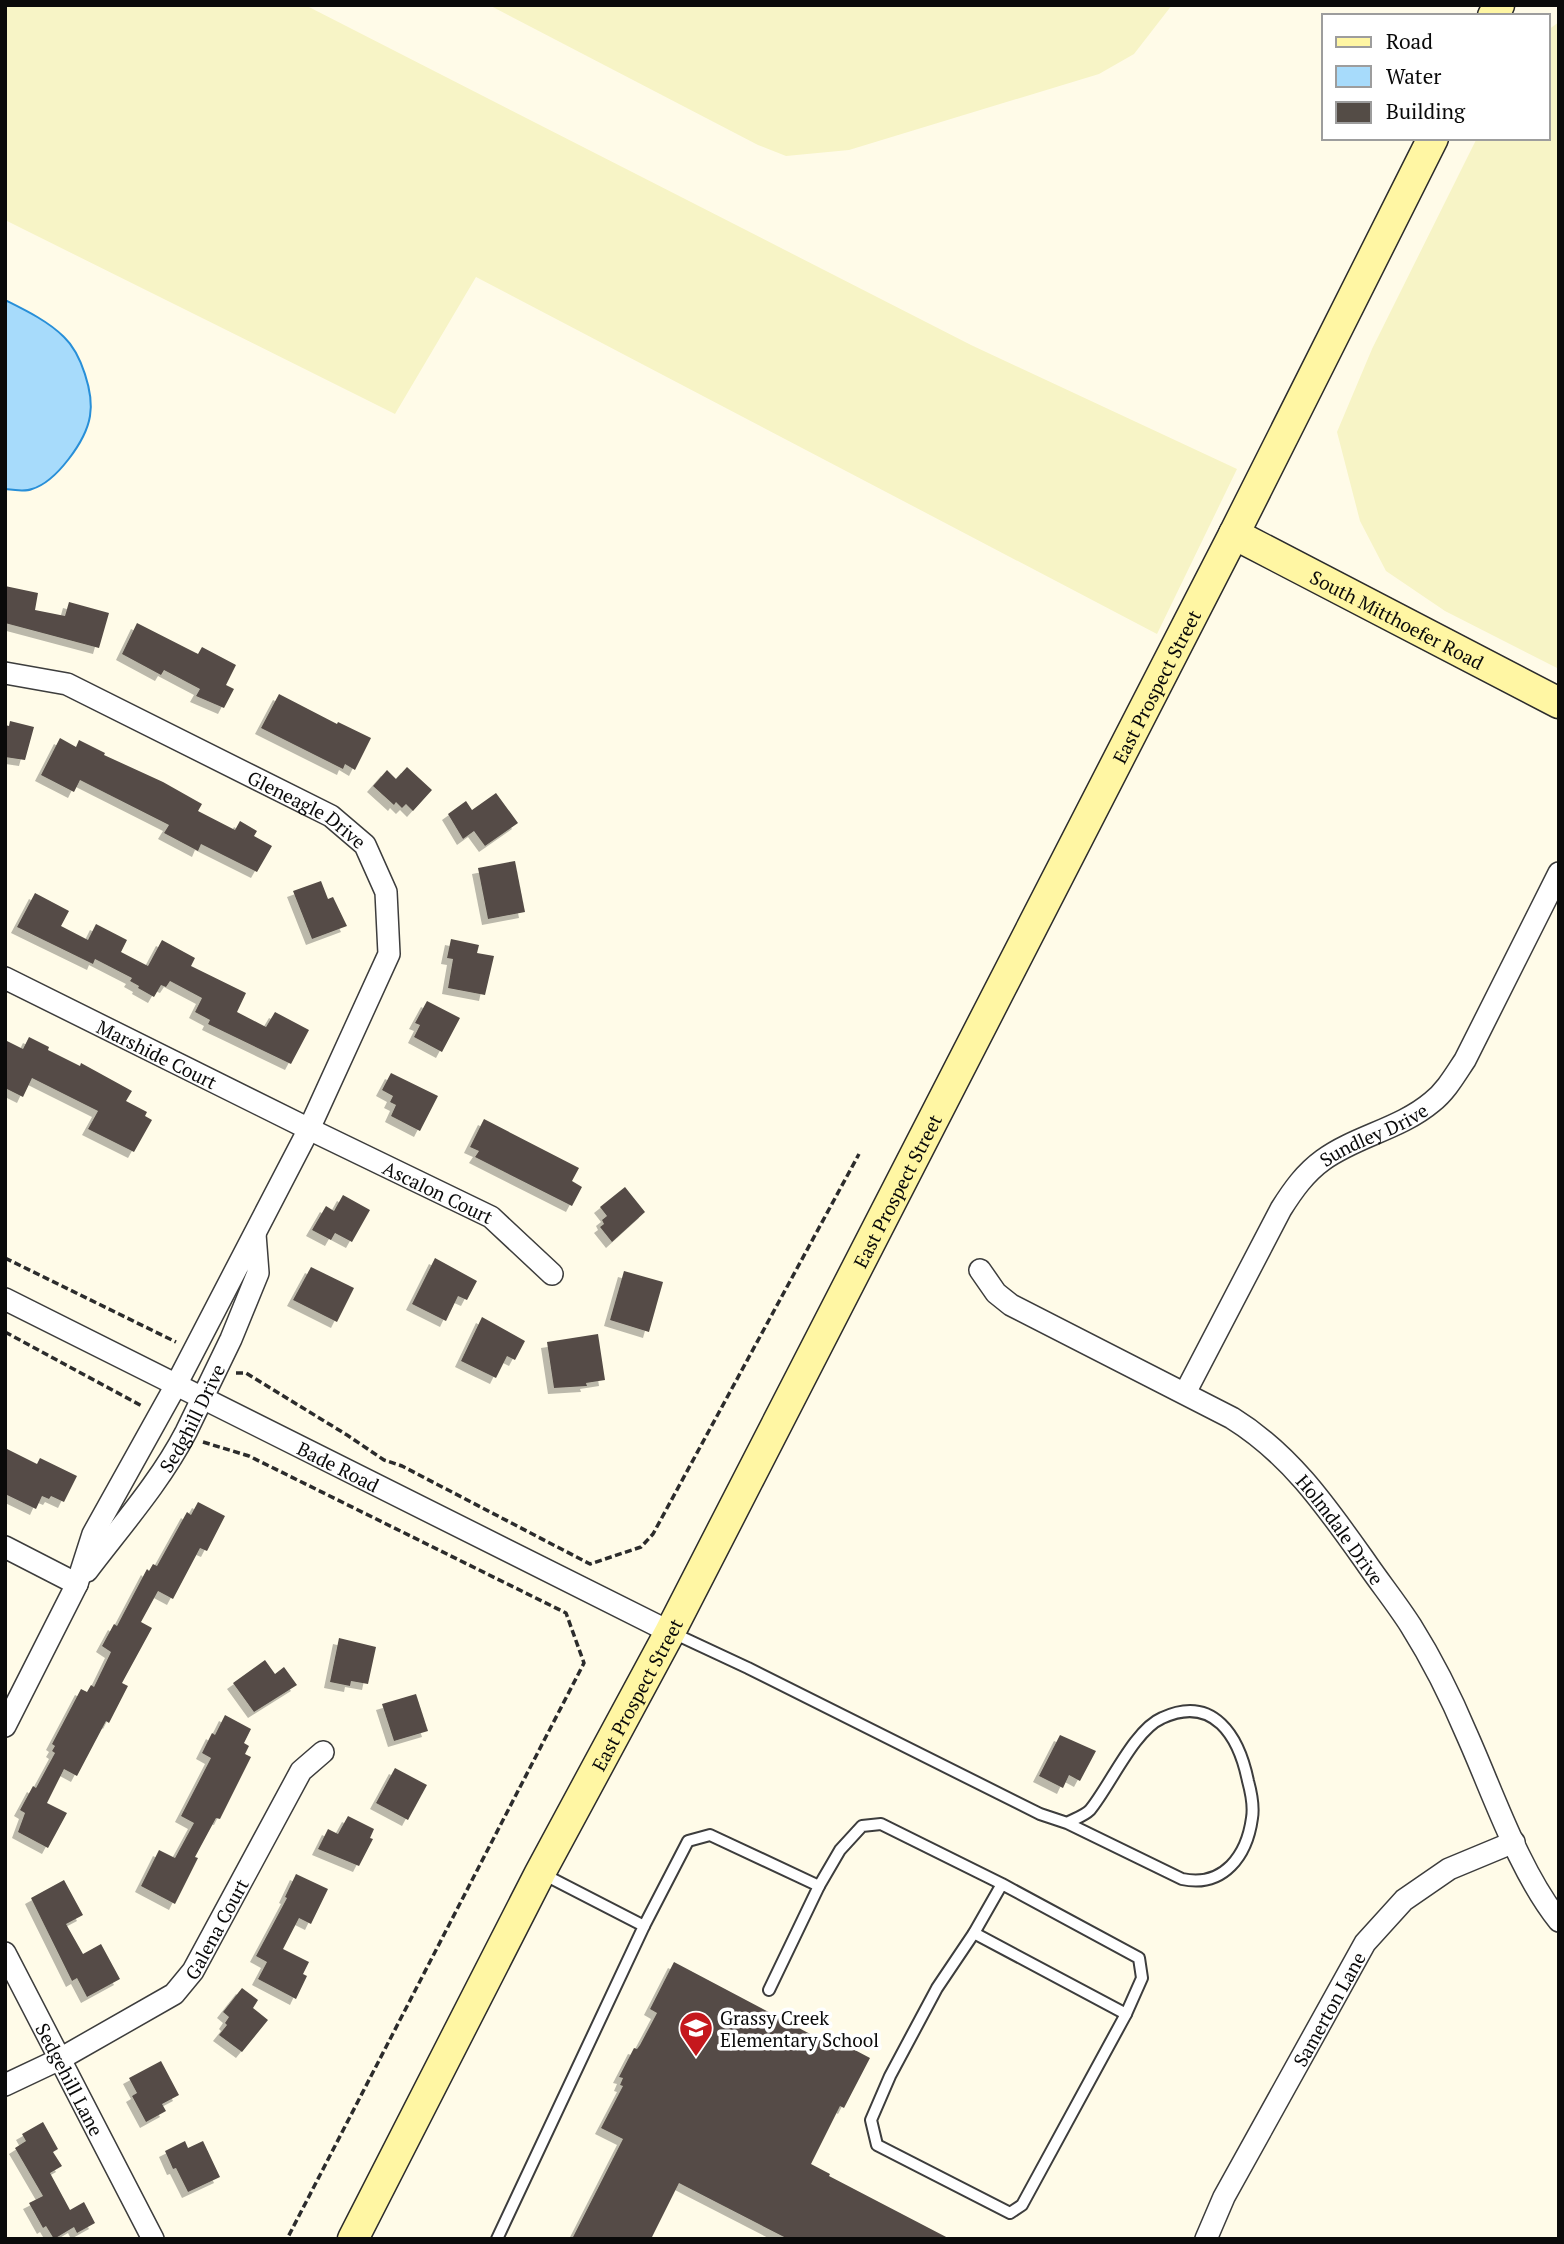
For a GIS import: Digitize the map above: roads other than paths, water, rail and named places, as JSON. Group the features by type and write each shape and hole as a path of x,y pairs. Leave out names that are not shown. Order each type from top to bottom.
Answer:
{"street":[{"name":"East Prospect Street","path":"353,2239 540,1873 670,1632 1234,534 1432,140"},
{"name":"South Mitthoefer Road","path":"1234,534 1559,703"},
{"name":"Gleneagle Drive","path":"5,673 67,684 331,816 365,845 386,892 389,954 309,1129"},
{"name":"Sundley Drive","path":"1185,1393 1294,1188 1325,1158 1411,1116 1447,1087 1465,1060 1559,873"},
{"name":"Marshide Court","path":"5,978 309,1129"},
{"name":"Sedghill Drive","path":"5,1726 77,1584 93,1534 176,1385 309,1129"},
{"name":"Ascalon Court","path":"309,1129 491,1217 552,1274"},
{"name":"Sedghill Drive","path":"77,1584 143,1499 179,1447 231,1339 258,1273 255,1233"},
{"name":"Holmdale Drive","path":"980,1270 996,1293 1012,1305 1232,1418 1266,1441 1325,1504 1410,1625 1447,1689 1514,1842 1549,1909 1559,1921"},
{"name":"Bade Road","path":"5,1298 670,1632"},
{"path":"5,1547 77,1584"},
{"name":"Galena Court","path":"5,2085 60,2059 174,1994 193,1971 301,1771 323,1752"},
{"name":"Samerton Lane","path":"1206,2239 1224,2197 1365,1943 1404,1899 1449,1869 1514,1842"},
{"name":"Sedgehill Lane","path":"5,1953 138,2205 153,2239"},
{"name":"Sedgehill Lane","path":"138,2205 155,2225 172,2239"}],"lane":[{"path":"670,1632 748,1668 1040,1814 1067,1823 1182,1879 1196,1882 1223,1874 1247,1843 1253,1812 1246,1769 1235,1739 1217,1720 1197,1711 1160,1718 1136,1740 1088,1812 1067,1823"},
{"path":"769,1990 819,1886 840,1850 862,1826 881,1824 1002,1884 1139,1958 1142,1978 1126,2014 1022,2205 1010,2213 877,2145 871,2120 890,2076 937,1988 974,1933 1002,1884"},
{"path":"497,2239 644,1926 688,1841 710,1835 819,1886"},
{"path":"540,1873 644,1926"},
{"path":"974,1933 1126,2014"}],"water":[{"path":"5,300 44,321 70,344 81,363 91,407 83,437 60,469 41,485 19,491 5,489"}],"place":[{"name":"Grassy Creek Elementary School","path":"696,2058"}]}
